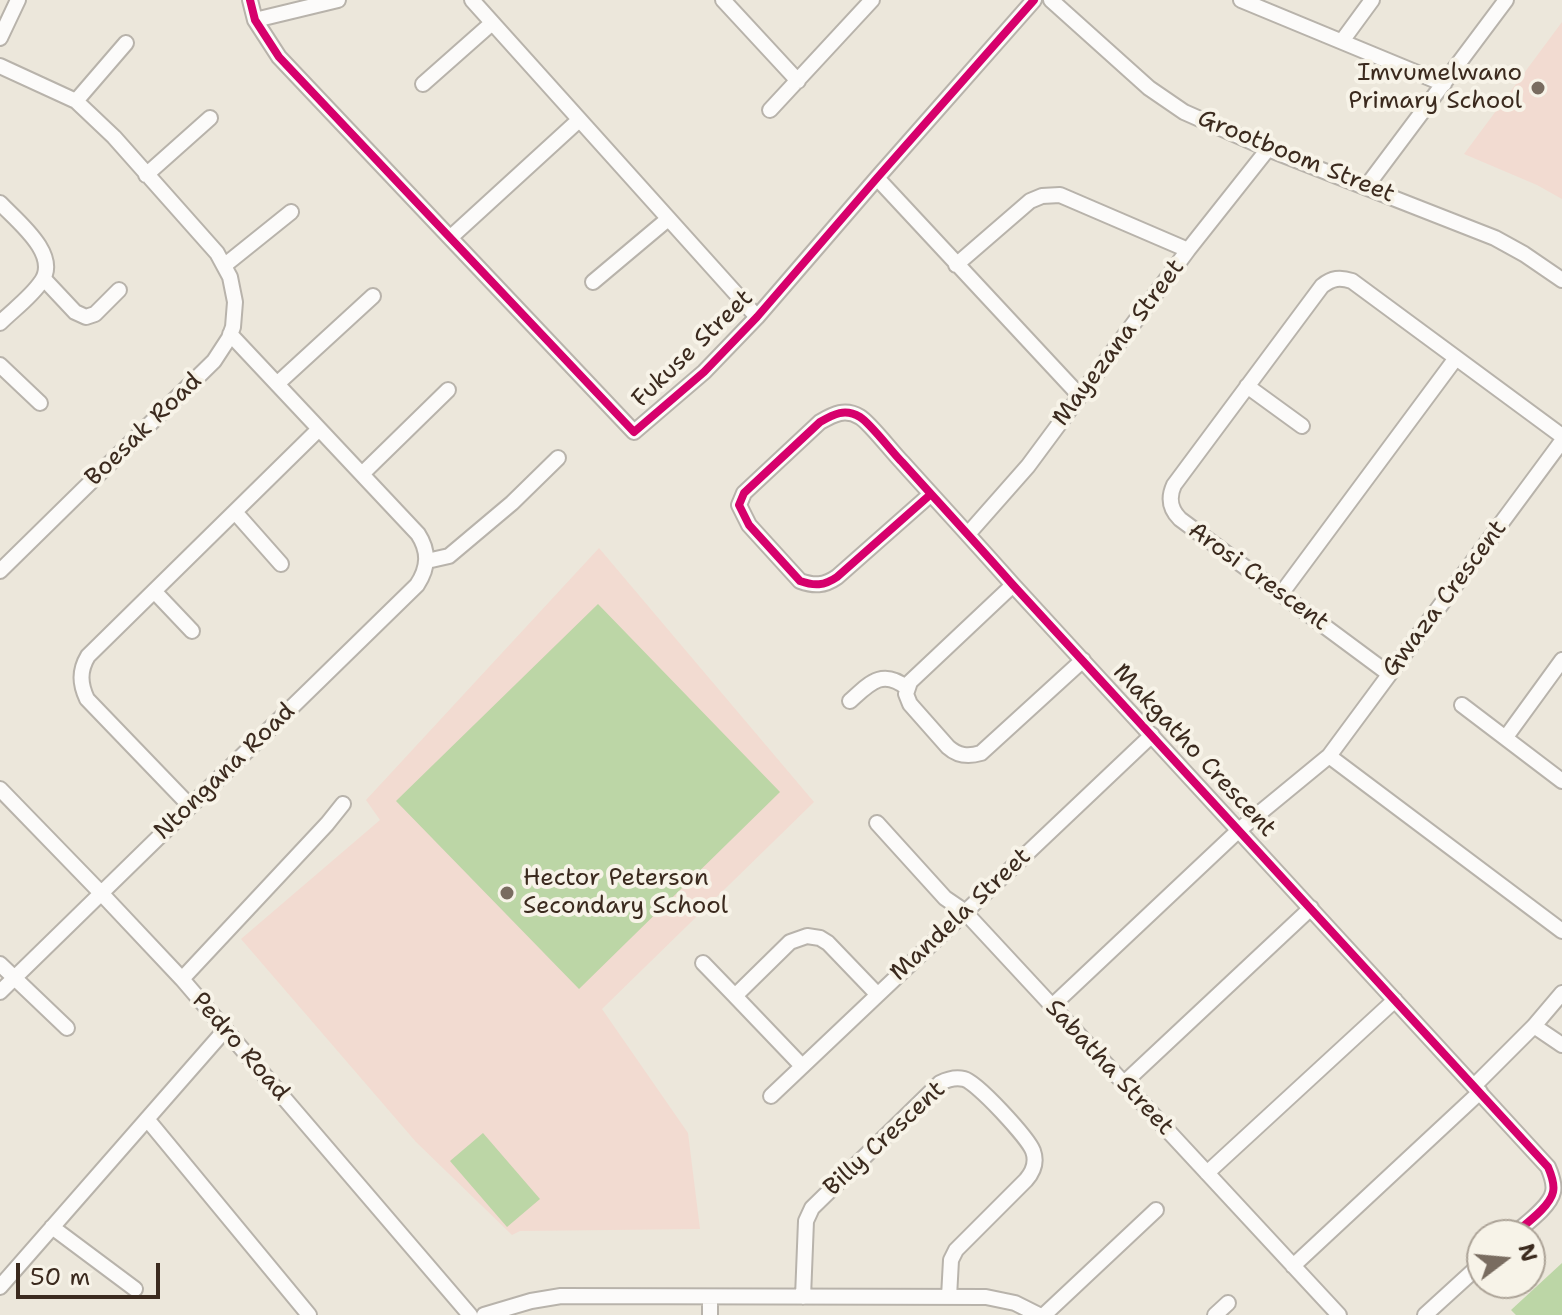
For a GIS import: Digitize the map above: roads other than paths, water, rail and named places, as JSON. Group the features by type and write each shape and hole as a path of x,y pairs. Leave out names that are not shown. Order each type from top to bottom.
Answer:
{"street":[{"path":"0,38 18,0"},
{"name":"Fukuse Street","path":"250,0 255,20 279,57 634,432 704,372 757,317 1034,0"},
{"path":"255,20 338,0"},
{"path":"472,0 757,317"},
{"path":"723,0 798,81"},
{"path":"770,110 872,0"},
{"name":"Grootboom Street","path":"1051,0 1149,88 1184,112 1268,149 1495,238 1562,280"},
{"path":"1241,0 1444,84"},
{"path":"1342,41 1372,0"},
{"path":"1366,187 1506,0"},
{"path":"423,84 492,23"},
{"path":"76,101 126,43"},
{"name":"Boesak Road","path":"0,66 76,101 114,137 217,253 230,277 235,302 230,334 214,361 0,571"},
{"path":"146,175 210,118"},
{"path":"451,237 579,120"},
{"name":"Mayezana Street","path":"968,534 1028,466 1188,250 1268,149"},
{"path":"877,178 1080,396"},
{"path":"956,265 1030,201 1051,195 1060,195 1188,250"},
{"path":"0,203 43,251 47,267 44,279 0,323"},
{"path":"225,265 291,212"},
{"path":"593,282 668,219"},
{"name":"Arosi Crescent","path":"1389,674 1180,519 1170,503 1174,485 1322,286 1335,278 1352,281 1562,438"},
{"path":"44,279 75,312 86,317 95,314 119,290"},
{"path":"277,384 373,296"},
{"path":"230,334 418,534 427,561 449,556 512,503 558,458"},
{"path":"1281,594 1456,358"},
{"path":"0,365 40,403"},
{"path":"1247,386 1302,426"},
{"path":"362,474 448,390"},
{"name":"Makgatho Crescent","path":"931,494 837,577 828,584 819,585 800,581 749,525 739,505 744,493 820,422 844,411 861,417 1548,1167 1554,1186 1553,1195 1530,1219"},
{"path":"190,806 87,699 81,681 84,664 88,656 319,429"},
{"name":"Gwaza Crescent","path":"1052,1006 1239,830 1329,756 1562,438"},
{"path":"235,512 281,564"},
{"name":"Ntongana Road","path":"0,992 417,585 427,561"},
{"path":"1013,585 913,678 907,688 907,699 912,708 948,747 960,754 975,755 988,748 1083,660"},
{"path":"154,591 192,631"},
{"path":"1506,737 1562,660"},
{"path":"850,701 871,683 883,679 896,680 907,688"},
{"path":"1462,705 1562,781"},
{"name":"Mandela Street","path":"771,1096 1152,735"},
{"path":"1329,756 1559,923"},
{"name":"Pedro Road","path":"0,789 182,979 470,1315"},
{"path":"182,979 343,804"},
{"name":"Sabatha Street","path":"877,823 945,898 964,911 1339,1315"},
{"path":"1124,1083 1311,908"},
{"path":"735,996 790,942 807,936 828,943 877,994"},
{"path":"703,963 802,1066"},
{"path":"0,964 67,1028"},
{"path":"1293,1266 1477,1089 1562,993"},
{"path":"1207,1173 1395,1000"},
{"path":"1534,1026 1562,1045"},
{"path":"0,1287 225,1030"},
{"name":"Billy Crescent","path":"803,1297 806,1221 812,1208 940,1083 961,1078 977,1086 1027,1142 1035,1161 1031,1175 956,1250 951,1260 949,1297"},
{"path":"147,1119 309,1315"},
{"path":"484,1315 561,1296 1001,1299 1042,1315 1156,1210"},
{"path":"52,1227 135,1289"},
{"path":"1425,1315 1466,1278"},
{"path":"710,1297 710,1315"},
{"path":"1215,1315 1228,1303"}],"place":[{"name":"Imvumelwano Primary School","path":"1538,88"},
{"name":"Hector Peterson Secondary School","path":"507,893"}]}
